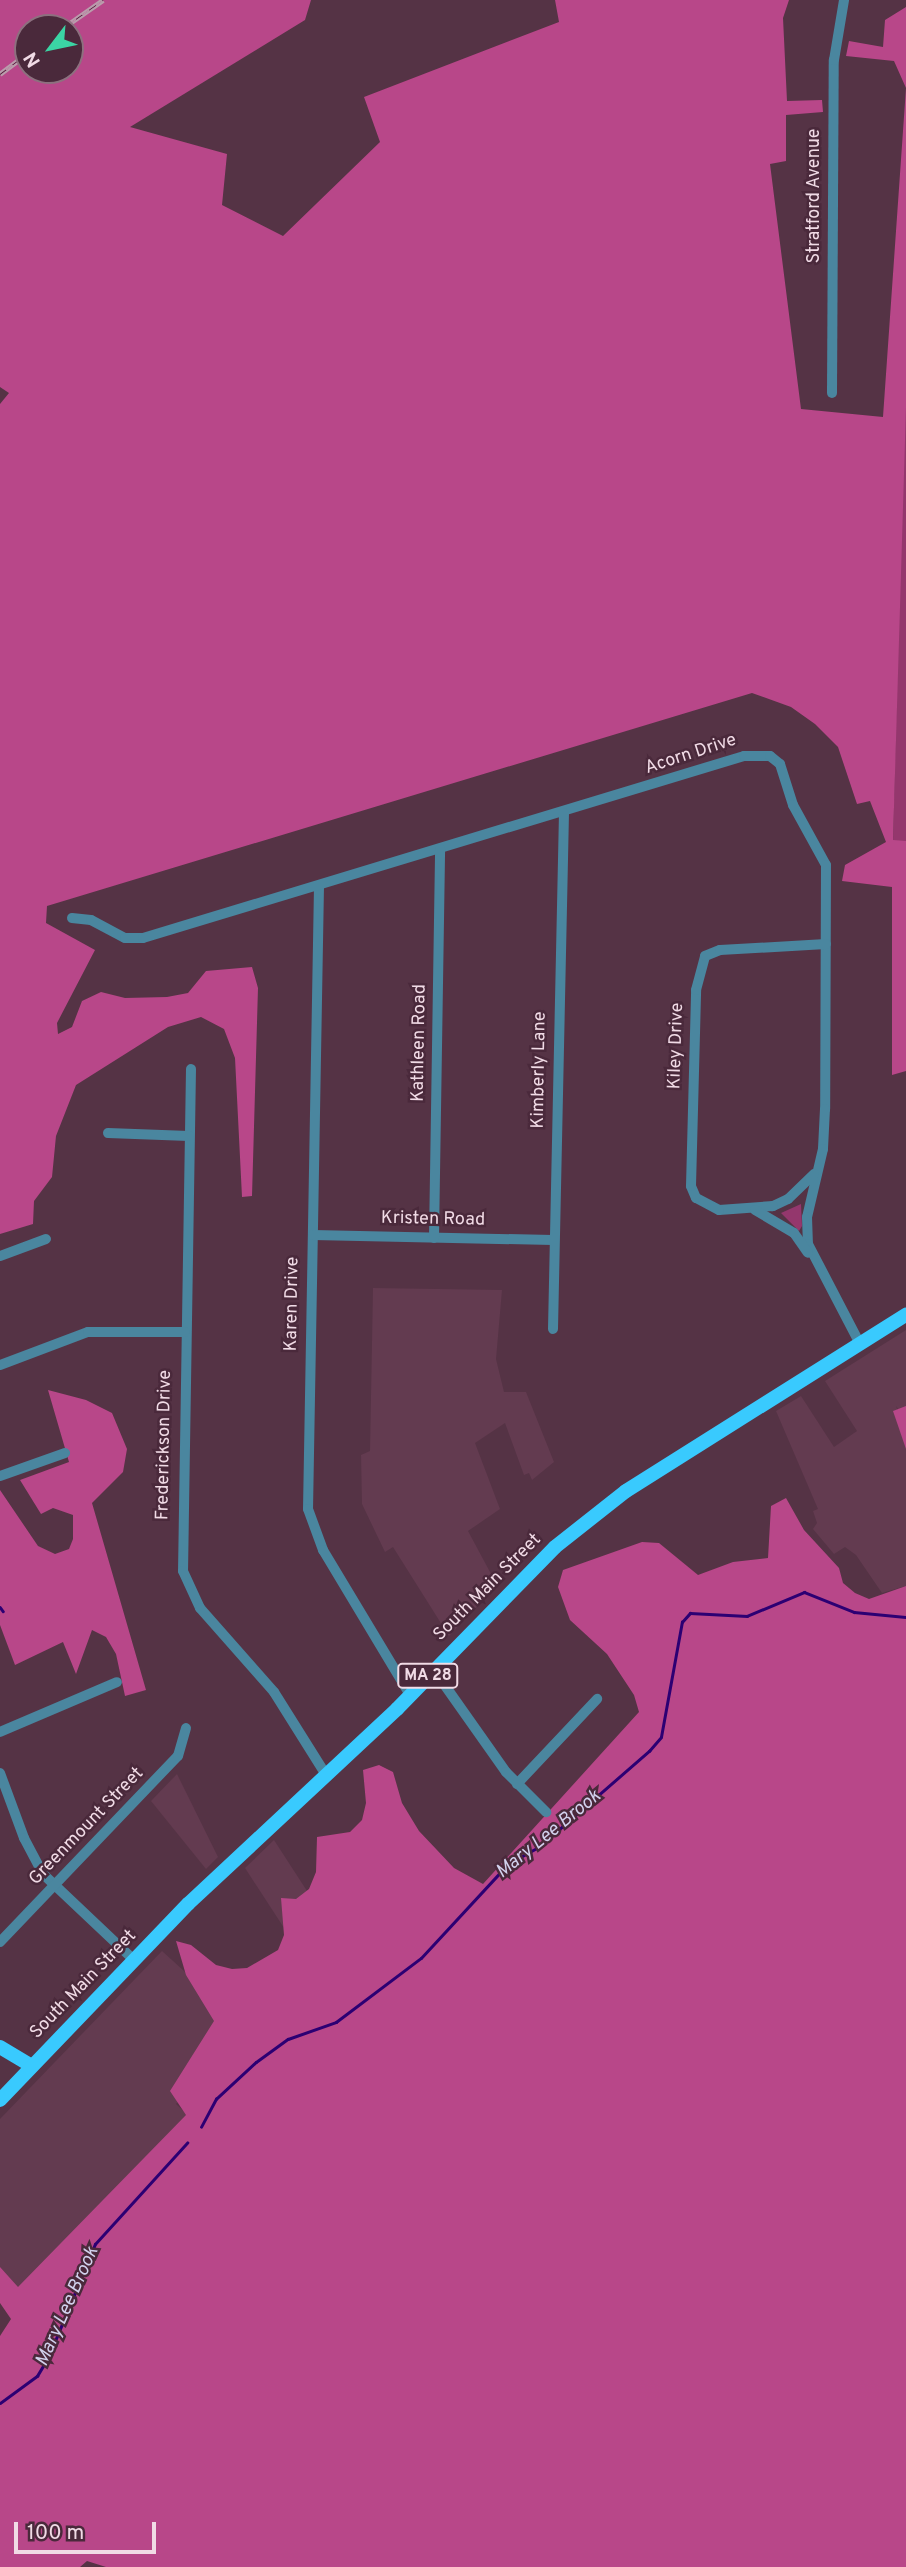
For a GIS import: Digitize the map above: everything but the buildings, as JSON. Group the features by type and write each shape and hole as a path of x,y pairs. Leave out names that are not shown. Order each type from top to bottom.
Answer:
{"main road":[{"name":"South Main Street","path":"0,2100 134,1960 410,1695 523,1576 587,1520 906,1315"},
{"path":"0,2047 32,2066"}],"street":[{"name":"Stratford Avenue","path":"832,393 834,60 844,0"},
{"name":"Acorn Drive","path":"72,918 91,920 125,938 143,939 744,756 770,756 780,764 793,805 826,865 825,1109 817,1170 807,1217 813,1262 860,1344"},
{"name":"Kimberly Lane","path":"553,1329 564,813"},
{"name":"Kathleen Road","path":"434,1238 440,849"},
{"name":"Karen Drive","path":"319,886 306,1492 310,1517 323,1550 410,1695"},
{"name":"Kiley Drive","path":"817,1170 788,1199 755,1210 719,1210 703,1205 691,1186 698,971 705,956 720,950 826,944"},
{"name":"Frederickson Drive","path":"191,1069 183,1571 200,1608 274,1692 326,1776"},
{"path":"108,1133 189,1136"},
{"path":"755,1210 794,1233 813,1262"},
{"name":"Kristen Road","path":"313,1235 553,1240"},
{"path":"0,1256 46,1238"},
{"path":"0,1365 88,1332 186,1332"},
{"path":"0,1476 65,1453"},
{"path":"434,1670 517,1784 545,1812"},
{"path":"0,1732 117,1682"},
{"path":"517,1784 597,1699"},
{"name":"Greenmount Street","path":"0,1942 178,1756 186,1728"},
{"path":"0,1773 4,1798 32,1855 53,1885 134,1960"}],"shaded area":[{"path":"0,0 311,0 305,20 130,127 227,154 222,205 283,236 380,142 364,97 559,22 555,0 789,0 783,18 787,101 822,100 823,112 786,115 786,161 770,164 801,409 883,417 906,88 906,407 893,840 906,841 906,1071 892,1075 892,887 842,881 845,865 886,842 870,801 857,804 838,747 815,724 791,707 752,693 47,906 46,923 95,950 57,1023 58,1034 72,1027 82,1001 101,992 125,998 167,997 188,993 206,971 252,967 258,988 252,1196 242,1197 235,1058 224,1029 201,1017 168,1027 76,1085 56,1136 52,1177 34,1201 33,1224 0,1234 0,404 9,393 0,387"},
{"path":"906,7 906,88 894,61 846,56 849,41 883,47 885,20"},
{"path":"904,407 906,841 893,841"},
{"path":"801,1204 802,1226 799,1231 781,1213"},
{"path":"373,1288 502,1290 496,1359 504,1392 526,1392 554,1462 532,1480 529,1473 524,1475 505,1423 475,1443 500,1509 468,1531 497,1585 449,1636 393,1547 385,1552 362,1504 361,1455 370,1451"},
{"path":"906,1330 906,1421 896,1406 906,1436 906,1586 882,1593 856,1555 845,1547 834,1554 813,1529 817,1523 813,1511 818,1509 776,1411 801,1396 834,1447 857,1431 825,1381"},
{"path":"48,1390 86,1400 112,1413 127,1449 123,1472 92,1503 146,1690 125,1696 116,1654 106,1637 92,1630 76,1674 63,1642 15,1665 0,1625 0,1490 38,1546 55,1554 69,1549 73,1539 73,1515 53,1508 41,1514 20,1480 69,1462"},
{"path":"906,1406 906,1449 893,1411"},
{"path":"786,1498 804,1530 839,1568 843,1583 855,1593 869,1599 906,1586 906,2567 106,2567 87,2561 80,2567 0,2567 0,2336 11,2319 0,2303 0,2267 18,2287 186,2115 170,2091 214,2021 186,1975 176,1941 191,1945 216,1965 232,1969 247,1968 278,1950 284,1935 281,1898 296,1899 309,1889 316,1872 317,1837 350,1832 362,1820 366,1803 363,1770 379,1765 393,1772 402,1803 419,1831 454,1868 483,1884 639,1712 634,1695 607,1654 570,1620 558,1587 563,1570 642,1542 659,1543 698,1575 733,1562 768,1558 771,1506"},
{"path":"177,1774 218,1857 206,1869 151,1801"},
{"path":"274,1840 355,1965 323,1988 245,1868"},
{"path":"162,1951 248,2029 176,2104 205,2131 55,2317 0,2303 0,2119"}],"waterway":[{"name":"Mary Lee Brook","path":"201,2127 216,2099 256,2062 288,2039 336,2022 421,1958 508,1864 540,1846 649,1751 661,1737 682,1622 690,1613 747,1616 804,1592 854,1612 906,1617"},
{"path":"0,1607 3,1611"},
{"name":"Mary Lee Brook","path":"0,2403 37,2376 48,2358 95,2244 187,2143"}],"railway":[{"path":"83,14 103,0"},
{"path":"0,74 14,64"}]}
